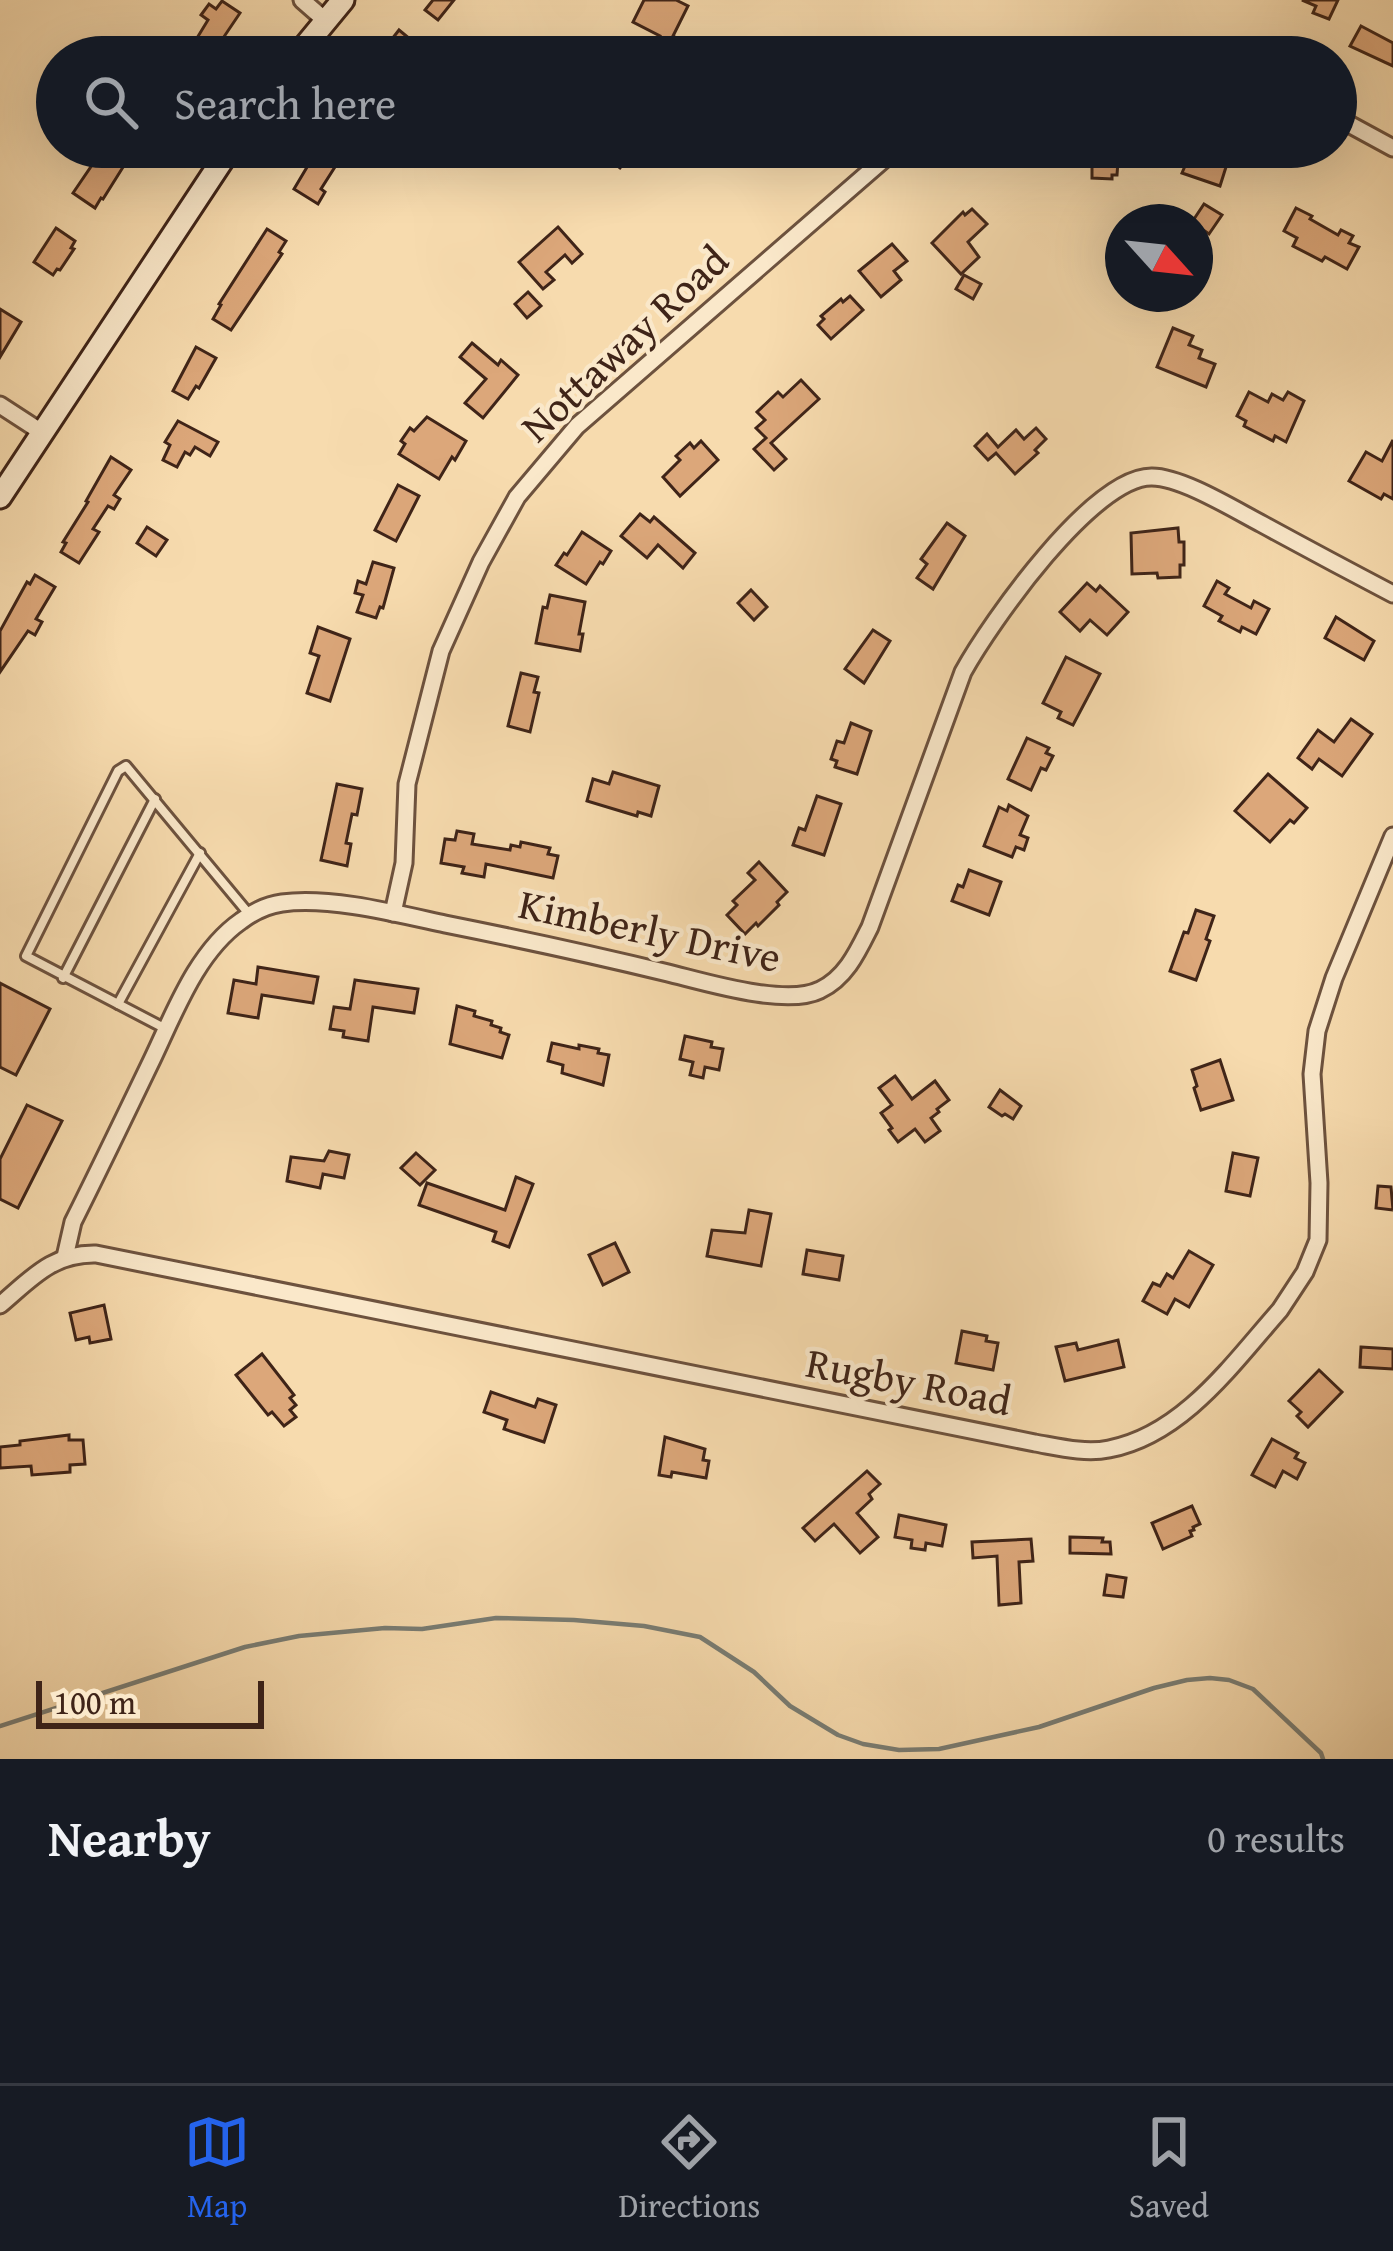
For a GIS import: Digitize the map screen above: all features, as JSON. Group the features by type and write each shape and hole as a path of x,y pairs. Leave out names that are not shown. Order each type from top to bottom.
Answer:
{"street":[{"path":"302,0 326,21"},
{"path":"314,36 343,0"},
{"path":"1357,128 1393,148"},
{"path":"0,497 217,168"},
{"name":"Nottaway Road","path":"394,913 404,863 407,784 428,694 454,618 517,497 577,426 874,168"},
{"path":"0,406 43,433"},
{"name":"Kimberly Drive","path":"249,915 296,902 394,913 706,982 784,997 807,995 836,980 870,927 963,672 980,641 1063,537 1100,500 1131,481 1154,477 1180,485 1217,500 1393,595"},
{"name":"Rugby Road","path":"65,1257 96,1254 145,1262 333,1304 1035,1443 1072,1449 1113,1448 1158,1429 1192,1406 1280,1310 1313,1257 1320,1224 1312,1074 1315,1045 1334,977 1393,836"},
{"path":"0,1305 65,1257 73,1222 193,980 215,945 249,915"}],"lane":[{"path":"167,1029 26,956 118,771 126,766 249,915"},
{"path":"63,978 154,799"},
{"path":"118,1004 200,853"}],"building":[{"path":"433,0 454,0 438,20 425,10"},
{"path":"644,0 676,0 688,6 673,36 660,36 633,22"},
{"path":"1302,0 1338,0 1329,19 1313,13 1316,6"},
{"path":"222,1 240,13 224,36 198,36 208,20 201,15 209,4 216,9"},
{"path":"1361,26 1393,43 1393,66 1357,49 1356,36"},
{"path":"90,168 122,168 95,208 73,193"},
{"path":"306,168 334,168 318,204 294,189"},
{"path":"1092,168 1118,168 1112,179 1092,178"},
{"path":"1184,168 1226,168 1220,186 1182,173"},
{"path":"1296,208 1338,235 1341,230 1353,236 1349,243 1359,247 1347,269 1293,246 1297,238 1284,231"},
{"path":"972,209 987,224 968,242 979,257 961,274 932,243"},
{"path":"558,227 582,254 572,263 565,255 546,272 554,280 543,289 519,262"},
{"path":"56,228 75,241 53,275 34,262"},
{"path":"267,229 286,241 282,254 231,330 213,319"},
{"path":"892,244 907,261 894,271 901,280 881,297 859,271"},
{"path":"964,275 981,284 973,299 956,289"},
{"path":"528,292 541,306 527,318 515,304"},
{"path":"850,296 863,310 831,339 818,325 824,319 821,316"},
{"path":"0,309 21,322 0,357"},
{"path":"1173,328 1193,336 1189,345 1202,350 1199,358 1215,364 1206,387 1157,367"},
{"path":"472,343 518,375 483,418 465,403 486,379 460,357"},
{"path":"196,347 216,358 188,399 173,391"},
{"path":"801,380 819,399 771,443 786,459 774,470 754,449 766,438 756,428 765,420 757,412 778,392 783,397"},
{"path":"1249,392 1268,402 1272,394 1283,400 1288,392 1304,401 1286,442 1275,436 1273,441 1244,426 1246,421 1237,416"},
{"path":"427,417 466,441 439,479 399,454 410,428 414,431"},
{"path":"178,421 218,442 210,456 195,447 190,455 185,452 177,467 163,460 170,445 165,442"},
{"path":"1036,428 1046,439 1015,474 996,453 988,460 975,446 987,434 998,447 1016,430 1024,439"},
{"path":"1393,440 1393,499 1384,494 1381,499 1349,481 1366,452 1382,461"},
{"path":"701,441 718,460 680,496 663,477 680,460 676,456 690,443 694,448"},
{"path":"111,457 131,470 114,495 120,499 114,509 108,506 93,529 99,532 79,563 61,552 63,542"},
{"path":"398,485 419,496 396,541 375,530"},
{"path":"640,514 650,522 654,517 695,553 683,568 658,545 647,558 621,536"},
{"path":"947,523 965,536 933,589 917,578 927,564 921,559"},
{"path":"147,527 167,540 156,556 137,543"},
{"path":"1178,528 1179,542 1184,542 1180,577 1132,574 1131,533"},
{"path":"582,532 611,551 586,584 556,565"},
{"path":"373,562 394,568 376,618 357,612 363,595 355,593 358,581 366,584"},
{"path":"35,575 55,587 36,619 42,622 35,635 28,631 0,672 0,631"},
{"path":"1217,581 1229,588 1225,594 1251,608 1254,601 1269,609 1256,634 1219,621 1222,616 1204,606"},
{"path":"1087,583 1096,591 1100,586 1128,612 1107,635 1090,620 1080,631 1060,612"},
{"path":"751,590 767,607 754,620 738,603"},
{"path":"550,595 585,602 580,651 536,643"},
{"path":"1336,617 1374,641 1364,660 1325,638"},
{"path":"318,627 350,639 330,701 307,693 319,656 310,653"},
{"path":"873,630 890,641 864,683 845,669"},
{"path":"1066,657 1100,674 1073,725 1043,703"},
{"path":"521,673 538,677 530,732 508,726"},
{"path":"1351,719 1372,734 1342,776 1319,759 1312,769 1298,758 1318,730 1334,742"},
{"path":"851,723 871,731 857,774 835,767 837,761 831,759"},
{"path":"1027,738 1049,748 1046,753 1053,756 1031,790 1008,779"},
{"path":"613,772 659,786 651,816 587,801 593,779 609,784"},
{"path":"1268,774 1307,808 1270,842 1235,811"},
{"path":"337,784 362,789 346,843 351,844 347,866 321,860"},
{"path":"817,796 841,804 824,855 793,845 799,828 805,830"},
{"path":"1009,805 1028,816 1020,835 1028,838 1024,850 1016,847 1012,857 984,846 999,807 1007,811"},
{"path":"457,831 474,834 472,844 510,850 521,842 550,848 548,854 558,856 553,878 486,864 484,877 441,863 445,839 455,840"},
{"path":"759,862 787,892 745,934 727,915 737,905 733,901 755,880 748,873"},
{"path":"969,870 1001,882 989,915 952,901"},
{"path":"1196,910 1214,916 1196,980 1170,971"},
{"path":"258,967 318,977 313,1003 262,995 258,1018 228,1013 234,980 256,984"},
{"path":"355,980 418,989 414,1013 373,1007 368,1041 343,1037 344,1031 330,1029 334,1007 350,1009"},
{"path":"0,983 50,1009 16,1075 0,1067"},
{"path":"457,1006 475,1011 474,1016 492,1021 491,1025 509,1035 502,1058 450,1044"},
{"path":"685,1036 723,1049 719,1070 705,1067 703,1078 690,1075 693,1062 680,1059"},
{"path":"552,1043 599,1049 598,1053 609,1055 603,1085 562,1073 563,1065 548,1061"},
{"path":"1220,1060 1233,1100 1201,1110 1192,1070"},
{"path":"895,1076 912,1099 935,1081 949,1100 931,1118 940,1131 925,1142 915,1129 898,1142 881,1113 892,1105 879,1088"},
{"path":"1000,1090 1021,1106 1013,1119 989,1107"},
{"path":"27,1105 62,1121 18,1208 0,1199 0,1159"},
{"path":"329,1151 349,1155 344,1178 323,1174 320,1188 287,1181 291,1157 324,1161"},
{"path":"416,1153 435,1170 420,1185 401,1168"},
{"path":"1233,1153 1258,1158 1250,1196 1226,1191"},
{"path":"516,1177 533,1184 509,1247 493,1241 496,1232 419,1205 427,1183 505,1210"},
{"path":"1378,1186 1391,1187 1393,1210 1376,1208"},
{"path":"749,1210 771,1214 761,1266 707,1256 712,1230 745,1233"},
{"path":"615,1243 629,1272 603,1285 589,1255"},
{"path":"807,1250 843,1256 839,1280 803,1274"},
{"path":"1189,1251 1213,1265 1189,1307 1175,1299 1167,1314 1143,1301 1153,1283 1160,1286 1167,1274 1173,1278"},
{"path":"104,1305 111,1339 76,1340 70,1313"},
{"path":"962,1331 998,1343 993,1370 956,1363"},
{"path":"1118,1340 1124,1367 1065,1381 1056,1347 1076,1343 1078,1350"},
{"path":"1361,1347 1393,1349 1393,1369 1360,1367"},
{"path":"262,1354 294,1395 290,1398 296,1405 290,1410 296,1417 284,1426 272,1412 268,1415 236,1375"},
{"path":"1319,1370 1342,1392 1308,1427 1289,1401"},
{"path":"491,1392 535,1407 538,1399 556,1405 544,1442 504,1429 507,1420 484,1412"},
{"path":"69,1435 69,1440 83,1440 85,1464 70,1465 70,1472 32,1475 31,1466 0,1468 0,1447"},
{"path":"665,1437 705,1449 706,1478 672,1472 671,1477 659,1475"},
{"path":"1272,1439 1298,1453 1295,1458 1305,1463 1297,1479 1283,1471 1275,1487 1252,1475"},
{"path":"867,1471 880,1484 857,1513 878,1537 860,1553 834,1524 815,1541 803,1528"},
{"path":"1192,1506 1200,1524 1190,1531 1192,1536 1163,1549 1152,1523"},
{"path":"899,1515 946,1525 942,1546 926,1543 925,1550 911,1548 912,1540 895,1537"},
{"path":"1070,1537 1103,1538 1102,1542 1110,1542 1111,1554 1070,1553"},
{"path":"1031,1539 1033,1561 1019,1562 1021,1603 999,1605 997,1556 973,1558 972,1542"},
{"path":"1107,1575 1126,1578 1123,1597 1104,1595"}],"waterway":[{"path":"0,1726 245,1647 299,1636 422,1629 496,1618 644,1626 700,1637 754,1672 790,1706 863,1744 899,1750 939,1749 1039,1727 1154,1688 1210,1678 1253,1689 1323,1759"}]}
